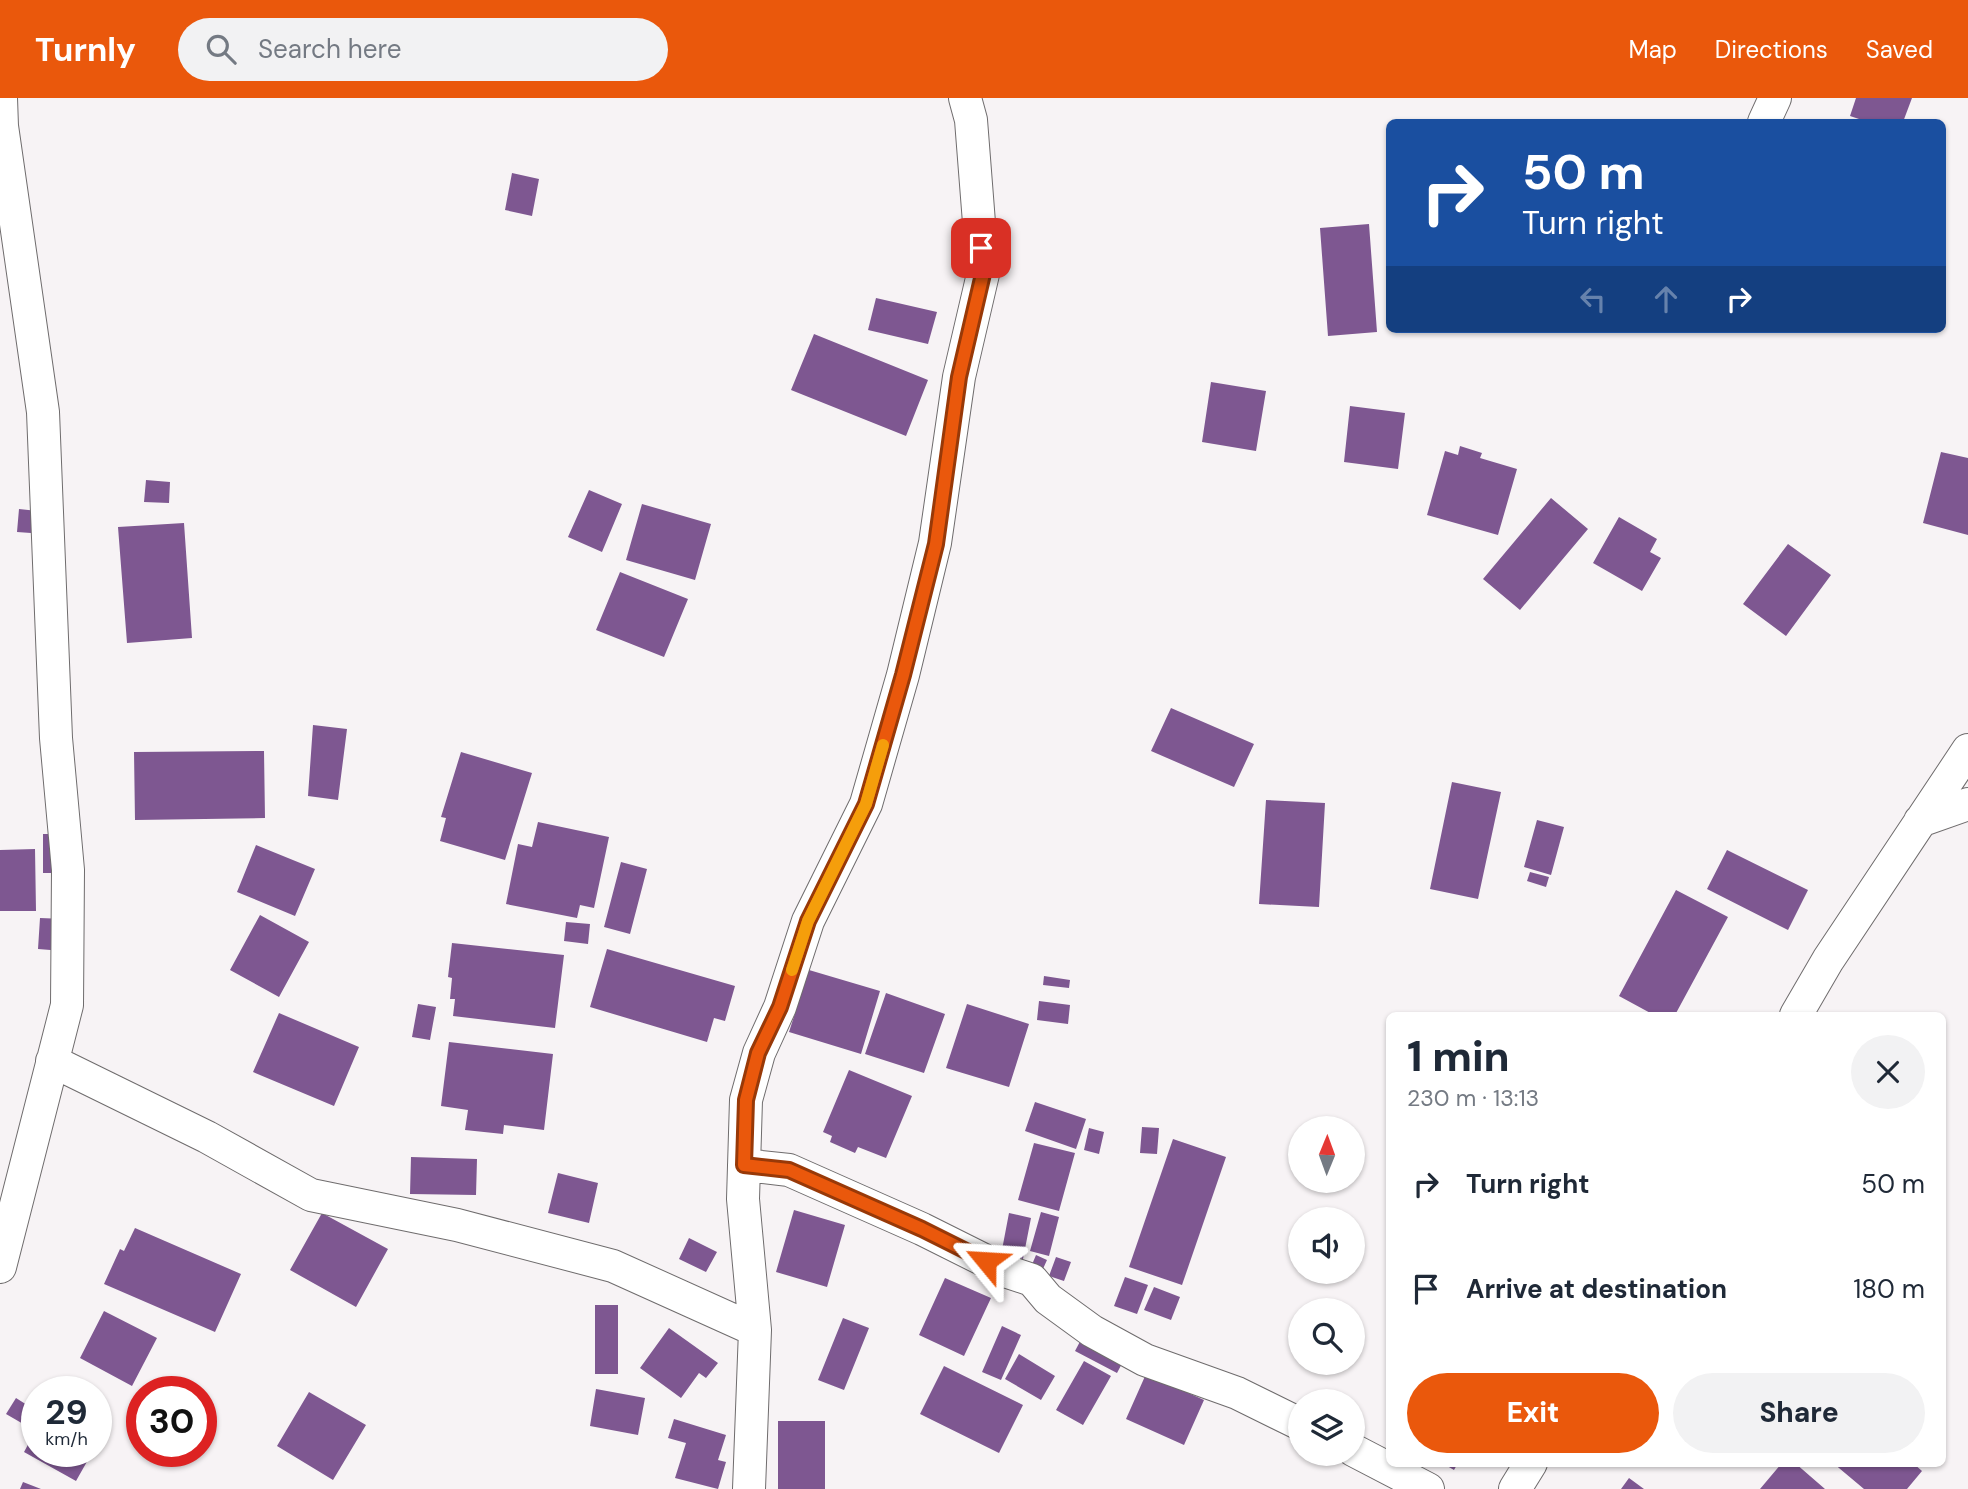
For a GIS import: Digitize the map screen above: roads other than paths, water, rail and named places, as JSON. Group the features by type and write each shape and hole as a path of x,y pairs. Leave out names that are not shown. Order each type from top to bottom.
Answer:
{"street":[{"path":"0,1267 67,1005 68,870 56,738 43,412 2,126 1,98"},
{"path":"749,1489 755,1330 743,1199 746,1100 758,1053 780,1007 808,921 866,804 903,675 936,544 959,377 983,274 971,120 965,98"},
{"path":"1766,119 1776,98"},
{"path":"1963,757 1968,794"},
{"path":"1798,1012 1828,960 1963,757"},
{"path":"1920,821 1968,804"},
{"path":"52,1061 207,1137 311,1195 457,1225 613,1266 755,1330"},
{"path":"744,1165 789,1170 922,1229 1008,1272 1032,1280 1048,1299 1091,1331 1135,1354 1237,1393 1288,1418"},
{"path":"1365,1456 1428,1489"},
{"path":"1515,1489 1529,1467"}]}
